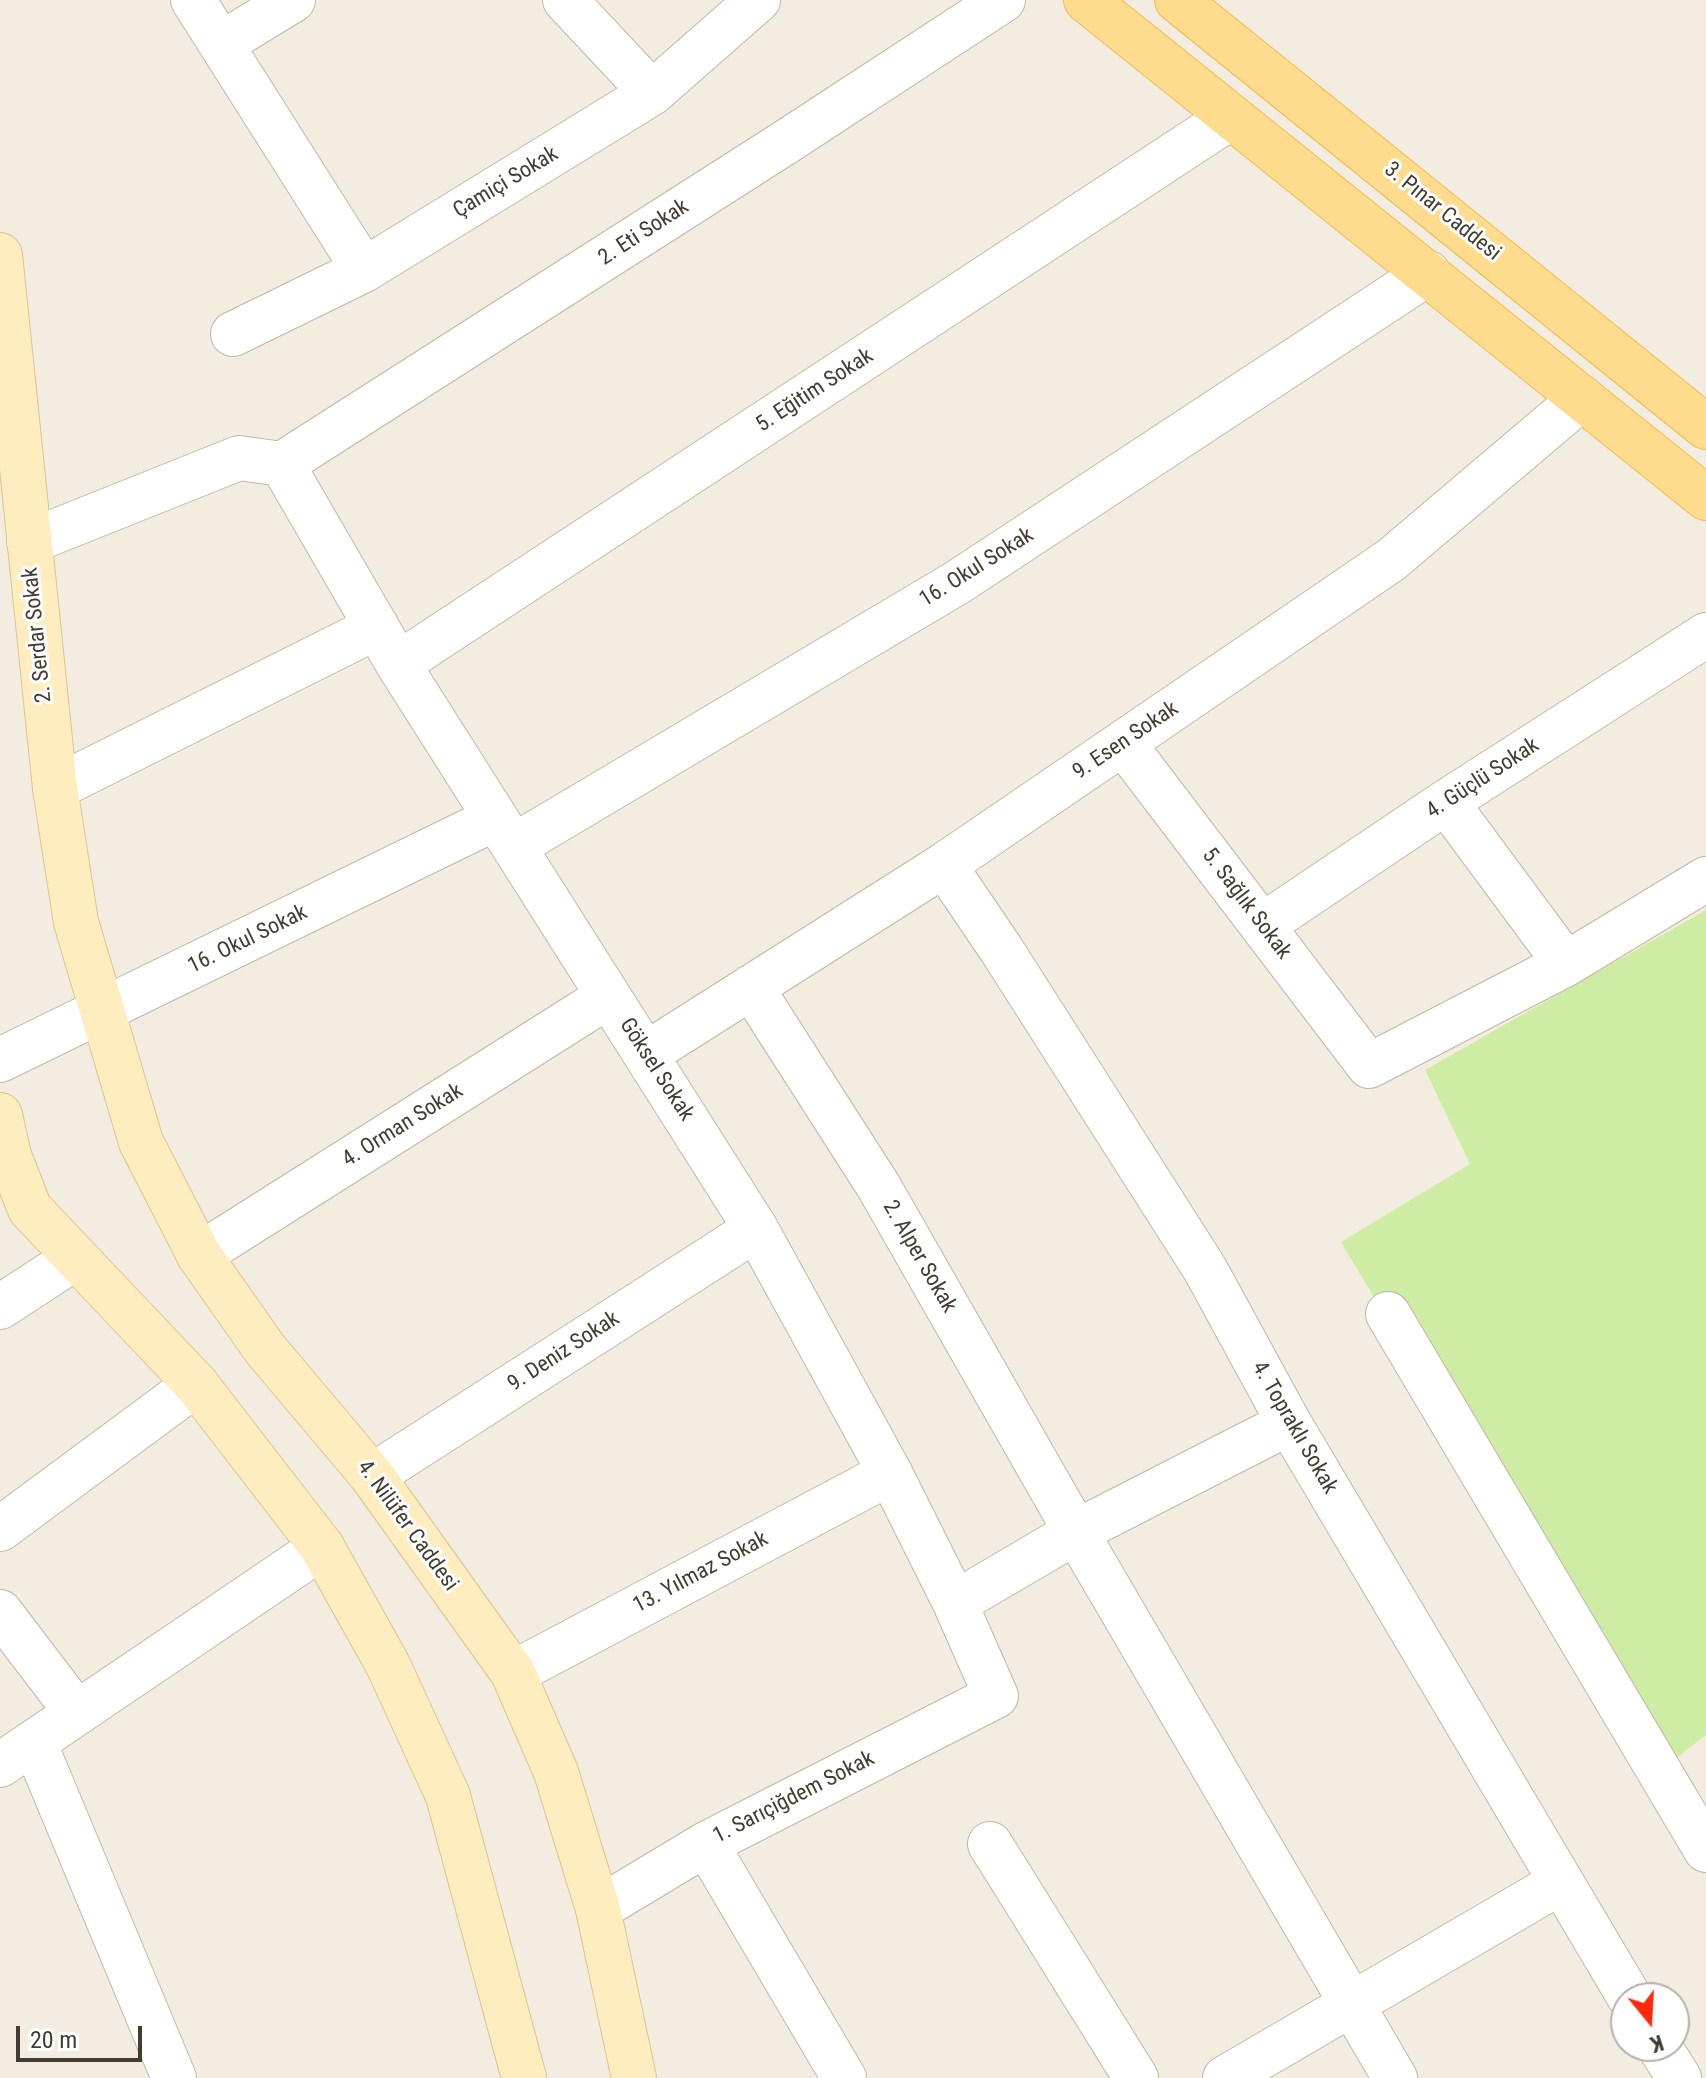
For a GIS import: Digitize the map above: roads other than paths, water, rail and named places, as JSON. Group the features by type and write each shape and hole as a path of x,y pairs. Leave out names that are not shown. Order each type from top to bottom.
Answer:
{"main road":[{"path":"1086,0 1706,498"},
{"name":"3. Pınar Caddesi","path":"1177,0 1706,427"},
{"name":"2. Serdar Sokak","path":"0,255 55,788 76,922 102,1012"},
{"name":"4. Nilüfer Caddesi","path":"102,1012 141,1142 199,1255 265,1349 372,1476 513,1673 556,1772 598,1909 634,2078"},
{"path":"1,1120 9,1156 30,1209"},
{"path":"0,1172 75,1258 196,1384 322,1547 388,1665 448,1796 524,2078"}],"street":[{"path":"193,0 364,270"},
{"path":"221,44 293,0"},
{"path":"565,0 652,93"},
{"name":"Çamiçi Sokak","path":"233,334 364,270 652,93 758,0"},
{"name":"2. Eti Sokak","path":"282,464 1003,0"},
{"name":"5. Eğitim Sokak","path":"398,664 1231,117"},
{"name":"16. Okul Sokak","path":"0,1060 504,833 958,582 1428,273"},
{"name":"9. Esen Sokak","path":"646,1054 944,865 1391,560 1582,398"},
{"path":"29,542 239,458 282,464"},
{"name":"Göksel Sokak","path":"282,464 398,664 756,1229 890,1473 955,1603 996,1696"},
{"path":"55,788 377,627"},
{"name":"4. Güçlü Sokak","path":"1263,925 1446,802 1706,635"},
{"name":"5. Sağlık Sokak","path":"1123,743 1369,1066 1566,964"},
{"path":"1446,802 1566,964 1706,879"},
{"name":"4. Topraklı Sokak","path":"944,865 1205,1269 1289,1423 1620,1982"},
{"name":"2. Alper Sokak","path":"751,987 879,1187 1076,1532 1395,2078"},
{"name":"4. Orman Sokak","path":"199,1255 607,997"},
{"name":"9. Deniz Sokak","path":"372,1476 756,1229"},
{"path":"0,1307 75,1258"},
{"path":"1388,1314 1693,1798 1706,1850"},
{"path":"0,1529 196,1384"},
{"path":"955,1603 1076,1532 1289,1423"},
{"name":"13. Yılmaz Sokak","path":"513,1673 890,1473"},
{"path":"174,2078 17,1753 322,1547"},
{"path":"0,1612 77,1713"},
{"name":"1. Sarıçiğdem Sokak","path":"598,1909 706,1844 996,1696"},
{"path":"706,1844 844,2078"},
{"path":"990,1844 1136,2078"},
{"path":"1225,2078 1561,1882"}]}
